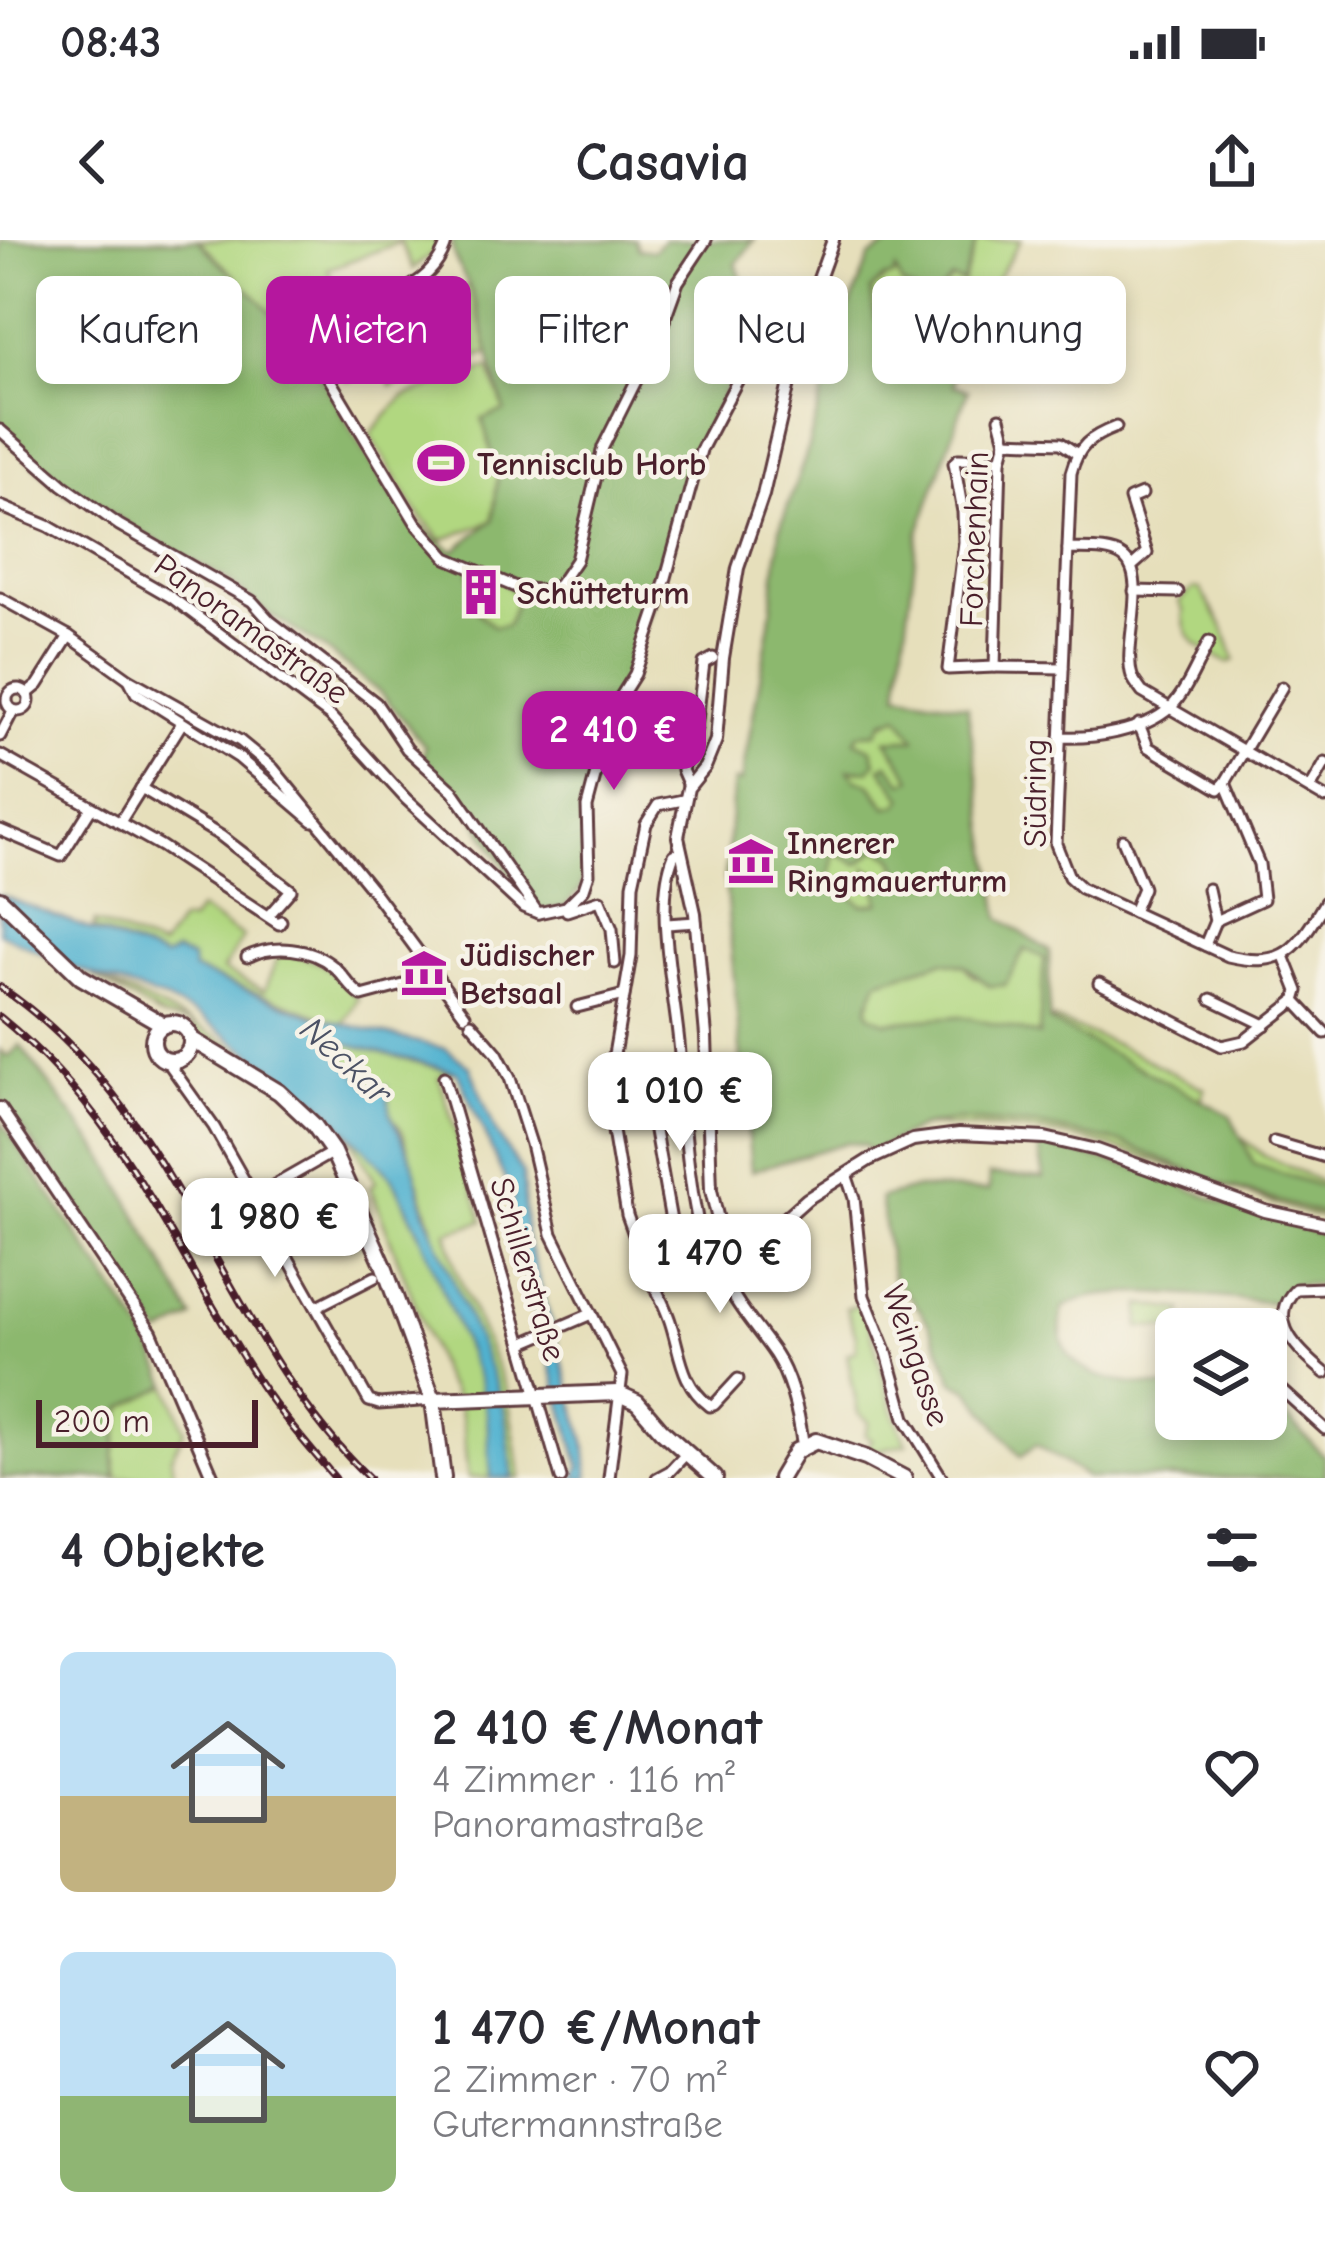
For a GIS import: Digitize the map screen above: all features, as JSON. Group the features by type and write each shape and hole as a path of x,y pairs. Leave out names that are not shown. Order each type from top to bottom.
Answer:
{"main road":[{"path":"0,898 65,964 159,1029 181,1025 181,1053"},
{"path":"159,1029 154,1050 212,1052 292,1103 333,1152 383,1264 433,1400 443,1478"},
{"path":"433,1400 617,1393 638,1402 716,1478"},
{"path":"780,1478 803,1445 816,1441 904,1478"}],"street":[{"path":"447,240 429,274 409,290 310,321 303,335 416,524 439,551 518,588 547,591 559,585 576,560 603,447 658,335 678,282 706,240"},
{"path":"821,276 833,240"},
{"path":"0,430 63,485 119,525 252,601 270,621 376,703 407,749 453,791 538,913 566,907 584,889 589,874 587,807 613,709 634,674 653,621 701,450 737,384"},
{"path":"719,1267 696,922 680,853 683,800 716,740 738,568 763,495 789,384"},
{"name":"Forchenhain","path":"1000,418 1006,441 1001,460 995,667 1063,668"},
{"path":"1006,441 1061,443 1076,453 1096,435 1116,427"},
{"name":"Südring","path":"1076,453 1070,473 1055,844 1062,865 1081,888 1205,945 1252,962 1284,956"},
{"path":"995,667 948,669 964,542 955,463 958,459 1001,460"},
{"path":"1132,567 1147,553 1130,509 1130,500 1142,494"},
{"name":"Panoramastraße","path":"0,506 48,526 171,597 330,716 406,799 523,907 538,913"},
{"path":"1067,548 1109,551 1132,567 1132,677 1142,692 1325,798"},
{"path":"1134,591 1178,592"},
{"path":"0,598 240,741 290,784 496,1053 510,1078 531,1144 552,1234 622,1376 609,1478"},
{"path":"0,736 14,711 26,707 27,694 38,685 69,636"},
{"path":"1060,737 1102,735 1170,708 1209,643"},
{"path":"688,786 683,766 696,728 704,663 713,658"},
{"path":"129,679 136,693 239,758 305,817 318,823"},
{"path":"0,683 27,694"},
{"path":"1139,724 1148,747 1219,789 1282,687"},
{"path":"11,691 7,703 14,711"},
{"path":"120,822 182,723"},
{"path":"0,755 120,822 279,924 281,921"},
{"path":"1310,789 1325,763"},
{"path":"1215,921 1263,898 1259,864 1225,783"},
{"path":"141,788 221,836 291,890 268,916"},
{"path":"683,800 658,805 646,824 632,884 633,932 607,1095 625,1201 694,1394 714,1405 738,1378"},
{"path":"0,830 61,856 91,808"},
{"path":"1123,840 1143,889 1133,912"},
{"path":"680,853 674,855 667,875 667,923 694,1210 719,1267 778,1359 792,1394 803,1445"},
{"path":"1205,945 1215,921 1208,890"},
{"path":"550,910 556,914 600,900 612,929 615,963"},
{"path":"1099,983 1222,1046 1244,1041 1295,1001 1298,991 1284,956 1320,923 1325,902"},
{"path":"667,923 696,922"},
{"path":"247,957 267,950 311,954 334,968 362,996 437,976"},
{"path":"577,1007 625,990"},
{"path":"1211,998 1265,1025"},
{"path":"1295,1001 1325,1033"},
{"path":"181,1053 180,1082 205,1114 369,1401 433,1400"},
{"path":"614,1118 624,1111 634,1078 641,1074 648,1080 676,1268"},
{"name":"Schillerstraße","path":"444,1077 523,1343 545,1394 561,1478"},
{"path":"680,1095 707,1100"},
{"path":"0,1108 151,1332 214,1478"},
{"path":"646,1268 719,1267 751,1249 793,1210 846,1174 894,1147 928,1137 1045,1138 1149,1167 1265,1211 1325,1224"},
{"path":"1274,1142 1325,1157"},
{"path":"254,1197 333,1152"},
{"name":"Weingasse","path":"846,1174 854,1198 864,1296 905,1417 942,1478"},
{"path":"316,1307 373,1277"},
{"path":"1286,1308 1297,1289 1325,1288"},
{"path":"523,1343 591,1314"},
{"path":"1287,1333 1325,1373"},
{"path":"1287,1395 1325,1429"},
{"path":"657,1478 687,1454"}],"green space":[{"path":"0,240 198,240 235,276 36,276 36,384 242,384 242,283 266,307 266,384 325,384 367,457 405,510 454,551 493,520 498,474 482,419 505,411 497,384 670,384 670,276 495,276 495,379 471,293 471,276 464,276 452,240 635,240 638,249 653,251 664,240 754,240 736,264 740,276 694,276 694,384 728,384 698,450 655,598 621,688 603,721 581,806 586,864 580,890 564,907 533,912 458,792 423,757 425,746 383,695 225,578 137,530 68,484 68,495 0,434","holes":["469,571 501,578 518,598 507,625 494,627 478,613"]},
{"path":"198,240 442,240 413,269 400,242 328,269 331,276 266,276 266,307 242,284 242,276 234,276"},
{"path":"898,240 977,240 965,276 898,276 896,270 893,276 872,276 872,384 953,384 968,390 918,534 898,693 967,706 1000,918 1049,951 1049,1021 1230,1115 1254,1164 1325,1188 1325,1215 1227,1186 1122,1143 1041,1126 957,1120 921,1127 871,1152 864,1145 848,1142 751,1171 725,878 734,781 741,782 770,623 780,528 825,384 848,384 848,311 870,257","holes":["899,716 915,739 887,740 912,779 903,783 888,764 881,768 903,798 898,805 887,807 870,784 848,770 869,770 876,762 872,749 855,741 858,734 877,733 883,721","878,848 894,858 901,877 892,883 867,869 879,903 862,905 830,879 835,852 858,864","1025,949 1044,958 1039,1035 961,1016 886,1022 870,1015 868,1007 878,981 943,961 964,965 989,986 1005,985"]},
{"path":"977,240 1021,240 999,276 965,276"},
{"path":"471,292 491,352 471,359"},
{"name":"Tennisclub Horb","path":"489,368 505,411 492,451 498,474 493,521 442,540 416,511 370,434 403,397 442,384 471,384 471,374"},
{"path":"469,571 501,578 519,598 507,626 494,628 478,613"},
{"path":"1193,589 1200,589 1222,625 1235,660 1228,663 1190,637 1179,602"},
{"path":"899,716 916,740 895,754 912,779 904,783 898,805 887,807 871,784 847,770 869,770 855,741 858,734"},
{"path":"878,848 894,858 901,878 892,884 868,869 879,904 862,905 830,878 835,850 858,864"},
{"path":"199,909 243,937 223,970 264,991 280,952 316,962 333,972 358,999 344,1023 354,1045 452,1072 439,1077 483,1221 447,1232 456,1270 507,1392 521,1478 468,1478 457,1401 444,1380 370,1186 376,1182 352,1140 327,1112 327,1108 392,1177 420,1235 432,1226 402,1131 391,1116 386,1087 375,1093 335,1051 336,1043 344,1043 340,1023 193,970 191,959 176,952 165,958 93,929 95,922 161,948 180,921 191,921"},
{"path":"1025,949 1044,957 1040,1031 1048,1033 1053,1019 1205,1089 1199,1104 1262,1154 1325,1184 1325,1219 1076,1138 1002,1129 927,1126 911,1130 803,1094 868,1008 877,981 943,961 964,965 974,977"},
{"path":"93,976 196,1026 230,1045 293,1088 347,1142 341,1146 324,1123 281,1084 199,1037 189,1023 162,1017"},
{"path":"20,1045 107,1161 193,1318 161,1335 73,1198 0,1099 0,1050 8,1057"},
{"path":"0,1120 147,1338 168,1385 123,1408 114,1455 116,1478 0,1478"},
{"path":"1038,1144 1147,1171 1224,1203 1325,1236 1325,1285 1296,1284 1280,1303 1167,1294 1106,1295 1063,1308 1061,1332 1066,1351 1094,1374 1155,1386 1155,1440 1287,1440 1287,1418 1325,1457 1325,1478 1088,1478 1036,1444 1021,1457 969,1390 953,1381 922,1314 893,1281 880,1198 918,1188 989,1191 989,1175 1044,1178"},
{"path":"862,1305 907,1444 871,1451 866,1449 872,1440 865,1435 869,1422 858,1413 847,1354 856,1351 856,1336 846,1308"},
{"path":"1141,1305 1166,1308 1155,1308 1155,1328 1139,1327"},
{"path":"168,1385 185,1430 171,1457 174,1478 117,1478 114,1455 123,1408"}],"water":[{"path":"0,895 165,958 175,952 192,959 193,970 316,1017 446,1049 470,1067 496,1132 523,1174 526,1235 585,1441 589,1478 575,1478 580,1467 530,1294 510,1204 514,1200 457,1072 336,1044 338,1055 375,1093 386,1086 391,1115 412,1160 426,1214 496,1384 505,1413 513,1478 491,1478 479,1380 392,1177 318,1100 200,1017 161,998 71,967 0,933"}],"railway":[{"path":"0,987 62,1038 114,1095 158,1158 273,1357 317,1420 369,1478"},
{"path":"0,1017 44,1057 115,1144 260,1384 335,1478"}],"place":[{"name":"Tennisclub Horb","path":"441,463"},
{"name":"Schütteturm","path":"481,592"},
{"name":"Innerer Ringmauerturm","path":"751,861"},
{"name":"Jüdischer Betsaal","path":"424,973"}],"water label":[{"name":"Neckar","path":"347,1060"}]}
